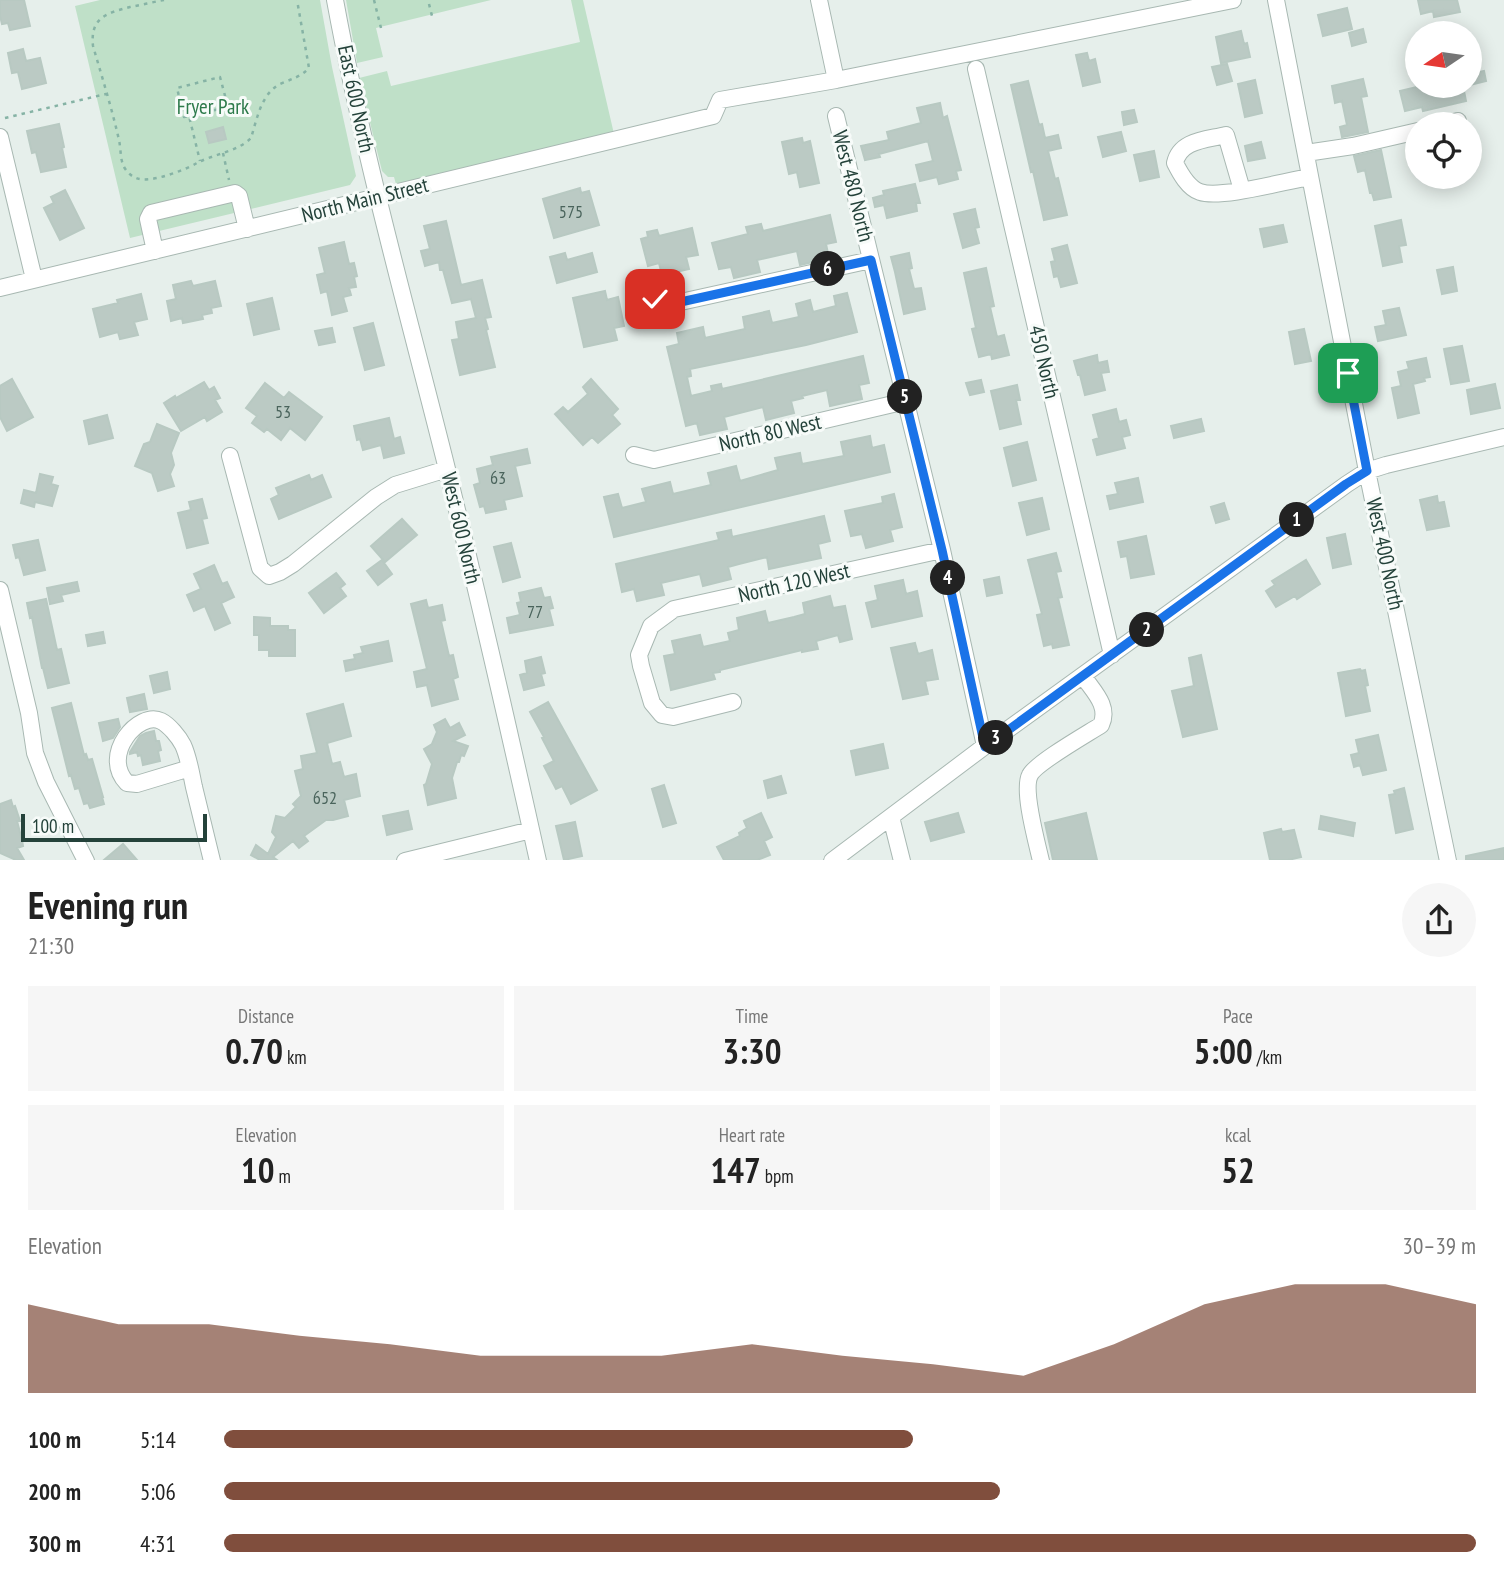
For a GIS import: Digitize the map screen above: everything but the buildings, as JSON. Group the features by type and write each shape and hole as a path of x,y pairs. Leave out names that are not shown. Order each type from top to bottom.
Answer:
{"street":[{"name":"East 600 North","path":"335,0 378,197"},
{"path":"818,0 836,80 1233,0"},
{"name":"West 400 North","path":"1276,0 1367,471 1448,860"},
{"name":"450 North","path":"976,69 1112,656"},
{"name":"North Main Street","path":"0,288 713,116 720,100 836,80"},
{"name":"West 480 North","path":"836,116 942,550 985,747"},
{"path":"1306,153 1405,134"},
{"path":"1242,190 1226,135 1185,146 1177,154 1175,163 1183,178 1198,192 1220,194 1242,190 1310,177"},
{"path":"0,137 34,279"},
{"path":"155,251 148,219 151,213 163,210 235,193 239,196 247,229"},
{"name":"West 600 North","path":"378,197 447,469 538,860"},
{"path":"655,299 667,305 871,260"},
{"name":"North 80 West","path":"634,455 654,460 906,401"},
{"path":"832,860 1346,484 1367,471 1504,438"},
{"path":"230,456 260,568 269,576 293,564 376,497 395,485 447,469"},
{"name":"North 120 West","path":"733,702 673,717 662,715 653,703 640,666 639,655 651,625 674,610 942,550"},
{"path":"0,590 29,713 35,753 46,782 86,860"},
{"path":"1041,860 1028,802 1030,775 1044,761 1101,725 1105,714 1083,676"},
{"path":"190,768 137,784 127,782 118,772 117,755 124,739 135,728 150,720 160,720 182,743 189,761 212,860"},
{"path":"891,817 902,860"},
{"path":"405,860 531,830"}],"path":[{"path":"164,0 106,14 98,20 92,35 123,165 129,174 144,180 178,172 236,148 251,138 271,90 297,78 309,68 297,0"},
{"path":"374,0 381,28"},
{"path":"429,4 432,16"},
{"path":"220,77 228,107 189,116 184,117 177,88 220,77"},
{"path":"5,118 106,94"},
{"path":"189,116 201,161"},
{"path":"223,152 229,180"}],"green space":[{"name":"Fryer Park","path":"100,0 320,0 356,176 350,185 130,238 75,6"},
{"path":"346,0 491,0 376,28 383,57 357,63"},
{"path":"571,0 583,0 614,134 397,188 394,177 388,177 382,171 359,78 387,71 391,86 580,42"}],"route":[{"path":"655,299 667,305 871,260 942,550 985,747 1367,471 1348,373"}]}
